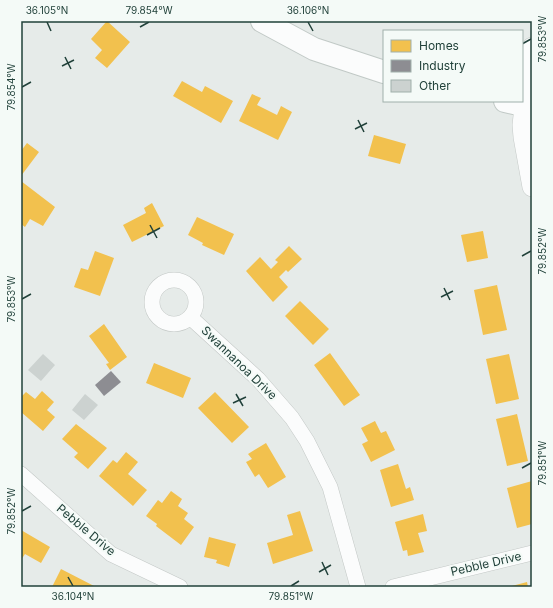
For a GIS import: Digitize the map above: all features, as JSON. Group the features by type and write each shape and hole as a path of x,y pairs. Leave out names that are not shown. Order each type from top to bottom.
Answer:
{"main road":[{"path":"262,21 314,49 383,72"}],"street":[{"path":"523,91 532,48"},
{"path":"520,105 523,137 532,187"},
{"name":"Swannanoa Drive","path":"190,317 258,379 292,418 307,441 330,487 358,587"},
{"name":"Pebble Drive","path":"21,474 111,554 180,587"},
{"name":"Pebble Drive","path":"393,587 532,553"}],"building: Homes":[{"path":"107,21 130,42 107,68 95,58 102,50 91,39"},
{"path":"182,81 202,92 205,86 233,101 221,123 173,96"},
{"path":"252,94 261,98 257,105 277,115 281,106 292,112 278,140 239,121"},
{"path":"374,135 406,144 400,164 368,156"},
{"path":"27,143 39,152 21,176 21,151"},
{"path":"21,181 55,207 43,226 30,219 25,227 21,224"},
{"path":"152,203 164,226 132,242 123,225 146,213 144,208"},
{"path":"197,217 234,234 224,255 202,245 203,243 188,235"},
{"path":"483,231 488,258 467,262 461,235"},
{"path":"289,246 302,259 288,272 286,270 279,277 288,287 273,302 246,271 260,257 271,269 278,262 275,260"},
{"path":"95,251 114,258 100,296 74,287 81,268 88,270"},
{"path":"497,285 507,330 483,335 474,290"},
{"path":"300,301 329,329 313,345 285,316"},
{"path":"104,324 127,357 110,370 106,364 109,363 89,336"},
{"path":"330,353 360,395 344,406 314,365"},
{"path":"509,354 519,399 496,404 486,359"},
{"path":"154,363 191,378 183,398 146,383"},
{"path":"42,391 54,402 47,410 55,417 43,431 21,412 21,397 26,392 35,399"},
{"path":"215,392 249,427 232,443 198,408"},
{"path":"517,414 528,461 507,466 496,419"},
{"path":"375,421 381,433 386,431 395,450 371,462 362,444 368,441 361,428"},
{"path":"76,424 107,448 88,469 74,457 78,453 62,439"},
{"path":"266,443 286,477 268,488 259,474 255,477 246,462 252,459 248,454"},
{"path":"126,452 138,462 128,474 147,490 133,506 99,476 113,460 117,463"},
{"path":"398,464 406,489 410,487 414,500 391,507 380,470"},
{"path":"532,481 532,524 517,528 507,488"},
{"path":"171,491 182,499 178,506 188,513 184,519 194,527 181,545 156,526 157,524 146,516 158,500 162,503"},
{"path":"300,511 313,551 273,564 267,543 293,535 287,515"},
{"path":"423,514 427,531 418,533 424,552 408,556 407,550 403,551 395,522"},
{"path":"21,530 50,547 41,563 25,554 21,560"},
{"path":"209,537 236,544 229,567 216,563 217,560 204,557"},
{"path":"61,569 96,587 52,587"},
{"path":"527,582 528,587 508,587"}],"building: Industry":[{"path":"111,371 121,382 104,396 95,385"}],"building: Other":[{"path":"43,354 55,365 41,381 28,370"},
{"path":"85,394 98,405 84,420 72,410"}]}
